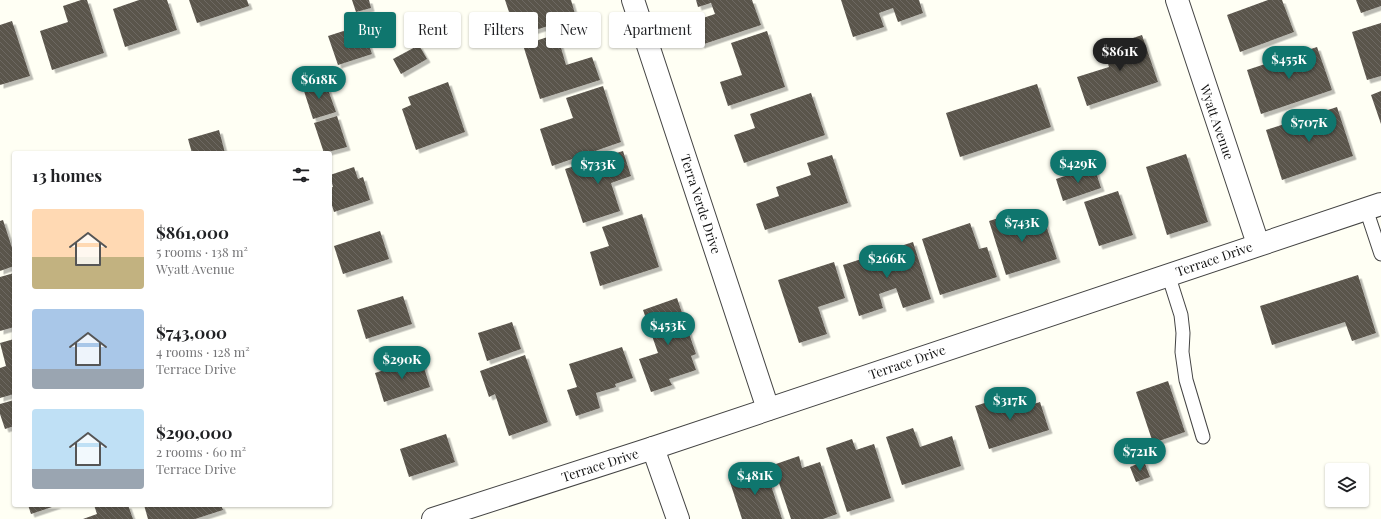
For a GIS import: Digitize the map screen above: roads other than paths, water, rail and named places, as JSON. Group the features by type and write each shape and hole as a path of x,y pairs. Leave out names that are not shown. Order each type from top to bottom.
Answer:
{"street":[{"name":"Terra Verde Drive","path":"633,0 768,409"},
{"name":"Wyatt Avenue","path":"1177,0 1258,244"},
{"name":"Terrace Drive","path":"433,519 653,448 1168,274 1374,207"},
{"path":"653,448 678,519"}],"lane":[{"path":"1374,207 1381,254"},
{"path":"1168,274 1181,315 1183,333 1182,352 1186,380 1203,438"}]}
